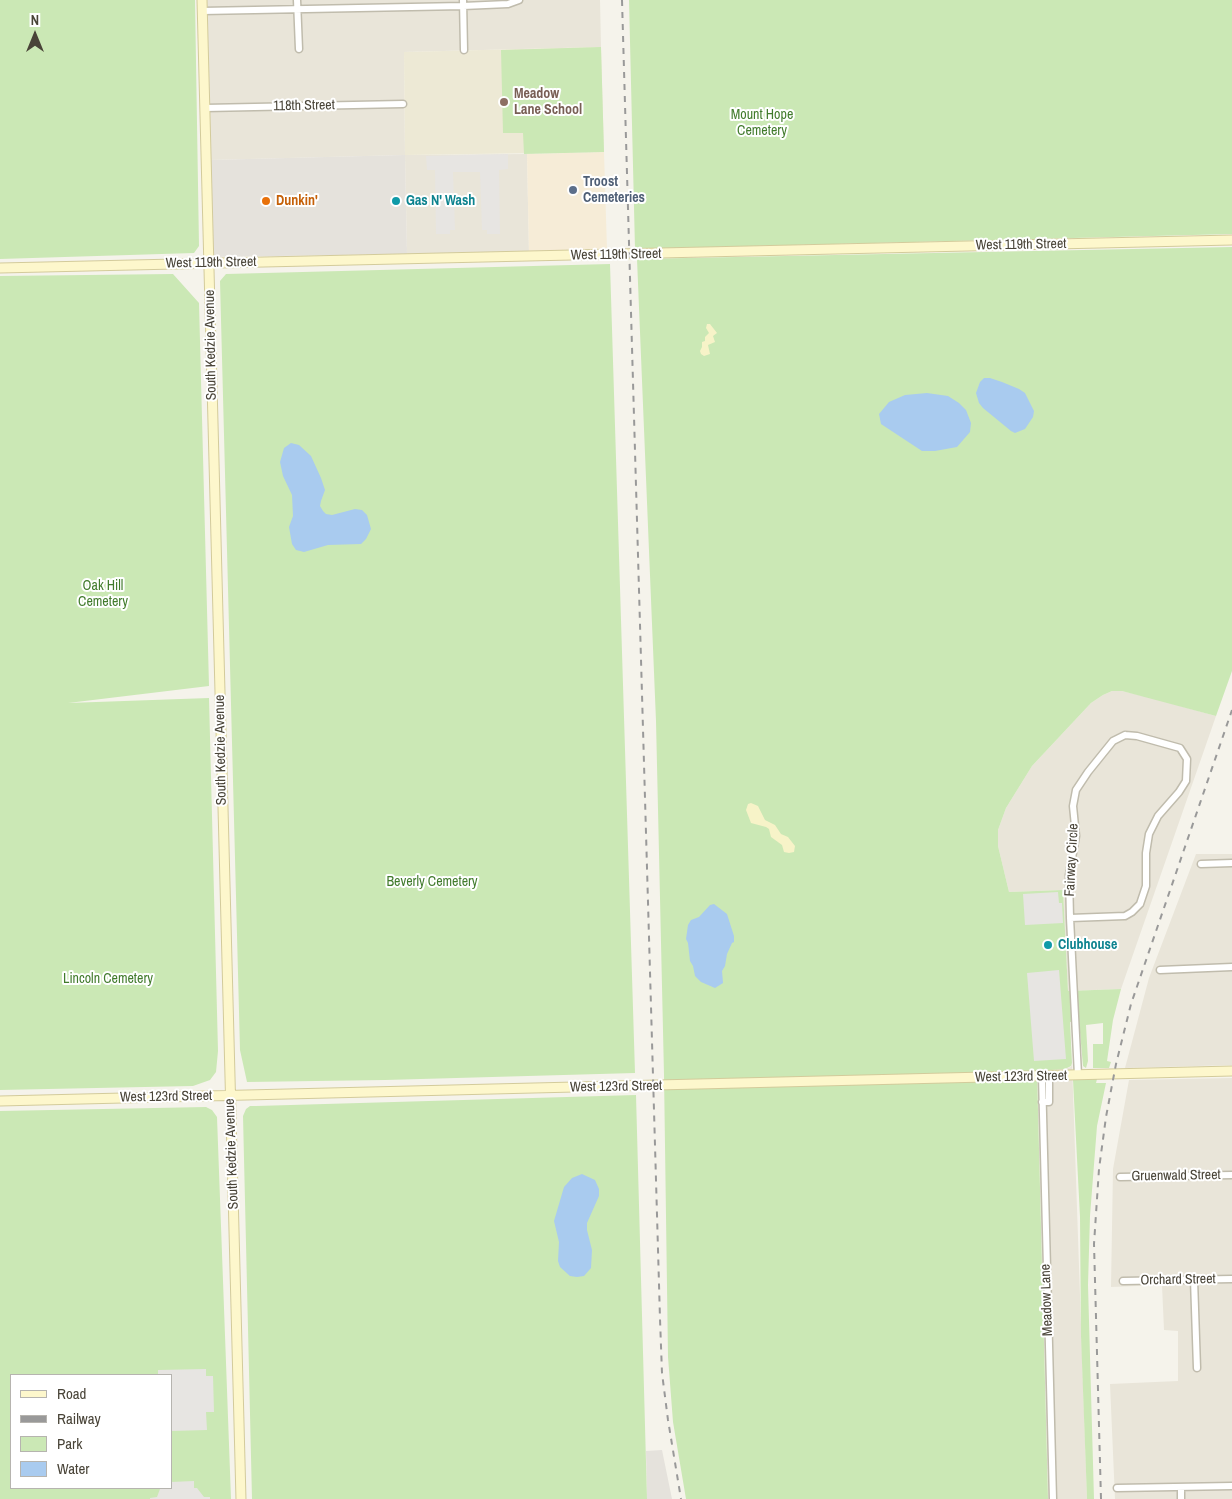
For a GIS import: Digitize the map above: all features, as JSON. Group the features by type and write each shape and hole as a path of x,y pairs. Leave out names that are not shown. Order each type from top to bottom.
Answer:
{"street":[{"name":"South Kedzie Avenue","path":"202,0 241,1499"},
{"path":"297,0 299,49"},
{"path":"202,11 463,3 508,4 519,0"},
{"path":"463,3 464,50"},
{"name":"118th Street","path":"205,108 403,104"},
{"name":"West 119th Street","path":"0,268 1232,240"},
{"name":"Fairway Circle","path":"1070,918 1125,916 1140,904 1146,886 1146,853 1149,834 1158,816 1186,781 1187,759 1180,748 1137,736 1125,736 1113,741 1076,790 1073,806 1076,836 1069,875 1070,918 1078,1075"},
{"path":"1201,864 1232,864"},
{"path":"1160,970 1232,968"},
{"name":"West 123rd Street","path":"0,1101 1232,1072"},
{"name":"Meadow Lane","path":"1045,1076 1052,1499"},
{"name":"Gruenwald Street","path":"1120,1177 1232,1175"},
{"name":"Orchard Street","path":"1123,1281 1232,1278"},
{"path":"1194,1279 1197,1368"},
{"path":"1117,1488 1232,1486"},
{"path":"1180,1487 1181,1499"}],"shaded area":[{"path":"205,0 600,0 601,47 404,52 405,155 210,160"},
{"name":"Meadow Lane School","path":"601,47 604,152 405,155 404,52"},
{"path":"604,152 607,250 529,253 527,154"},
{"path":"508,154 508,169 499,170 500,234 487,234 487,230 482,230 480,172 453,172 455,230 450,230 450,234 436,234 435,170 427,170 426,156"},
{"path":"527,154 529,253 407,254 405,155"},
{"path":"405,155 407,254 212,257 210,160"},
{"path":"1112,691 1122,691 1152,698 1216,716 1121,989 1068,991 1063,890 1009,892 998,846 998,830 1006,808 1032,766 1091,703"},
{"path":"1196,854 1232,854 1232,1065 1125,1068 1149,978"},
{"path":"1058,892 1059,903 1062,903 1063,923 1025,925 1023,894"},
{"path":"1059,970 1066,1059 1034,1061 1027,973"},
{"path":"1072,1063 1087,1499 1048,1499 1037,1070 1065,1069 1071,1067"},
{"path":"1232,1078 1232,1499 1115,1499 1110,1384 1178,1381 1178,1331 1164,1330 1162,1285 1111,1287 1113,1169 1129,1080"},
{"path":"206,1369 206,1376 213,1376 214,1412 206,1412 207,1430 172,1431 172,1374 158,1374 158,1370"},
{"path":"662,1450 672,1499 647,1499 646,1451"},
{"path":"194,1481 194,1488 197,1488 204,1497 210,1497 210,1499 150,1499 157,1497 160,1489 172,1489 172,1482"}],"green space":[{"path":"0,0 195,0 199,246 194,253 0,259"},
{"name":"Mount Hope Cemetery","path":"629,0 1232,0 1232,234 635,249"},
{"path":"601,47 604,152 524,154 523,133 503,133 501,50"},
{"path":"1232,247 1232,671 1216,716 1122,691 1112,691 1103,695 1091,703 1032,766 1006,808 998,830 998,846 1009,892 1063,890 1068,991 1121,989 1113,1020 1107,1061 1111,1062 1109,1068 1093,1068 1093,1044 1103,1044 1103,1023 1086,1025 1088,1061 1086,1068 1083,1066 1079,1021 1070,1022 1071,1066 1065,1069 1037,1071 1048,1499 686,1499 673,1422 668,1357 656,721 637,259"},
{"name":"Beverly Cemetery","path":"610,264 635,1073 247,1082 240,1050 220,281 226,274"},
{"path":"173,274 199,303 209,686 68,703 209,698 218,1051 216,1072 210,1080 193,1086 0,1090 0,276"},
{"path":"1097,1079 1096,1083 1106,1083 1097,1126 1090,1216 1088,1285 1094,1499 1087,1499 1081,1336 1080,1217 1073,1080"},
{"path":"636,1095 647,1499 252,1499 243,1116 246,1109 250,1106"},
{"path":"206,1107 212,1110 217,1117 231,1499 0,1499 0,1111"}],"sand":[{"path":"707,324 710,324 717,333 713,336 715,342 708,345 710,354 704,356 700,351 702,342 705,341 705,337 709,333 706,328"},
{"path":"751,803 758,806 765,820 775,825 781,834 788,837 795,846 794,852 784,852 782,845 771,837 769,829 751,823 746,810 748,804"}],"water":[{"path":"984,378 1002,382 1025,393 1034,411 1033,417 1025,429 1015,433 1011,431 983,408 979,403 976,393 980,382"},
{"path":"927,393 948,396 966,410 971,423 970,432 957,447 922,451 881,424 879,414 889,402 905,395"},
{"path":"291,443 299,445 311,456 325,490 320,506 326,514 332,515 355,509 362,510 367,515 371,529 361,544 328,545 304,552 296,550 292,544 289,527 293,516 292,495 283,476 280,462 284,448"},
{"path":"714,904 727,914 734,936 734,942 727,954 722,971 723,983 715,988 701,982 695,976 686,939 688,925 691,920 699,917 710,905"},
{"path":"582,1174 595,1180 599,1189 599,1196 587,1223 592,1250 591,1268 584,1276 577,1277 570,1276 560,1267 558,1261 559,1242 554,1221 564,1187 572,1178"}],"railway":[{"path":"622,0 662,1373 681,1499"},
{"path":"1101,1499 1094,1244 1099,1169 1106,1117 1116,1064 1131,1004 1232,710"}],"place":[{"name":"Meadow Lane School","path":"504,102"},
{"name":"Troost Cemeteries","path":"573,190"},
{"name":"Dunkin'","path":"266,201"},
{"name":"Gas N' Wash","path":"396,201"},
{"name":"Clubhouse","path":"1048,945"}],"park label":[{"name":"Oak Hill Cemetery","path":"103,594"},
{"name":"Lincoln Cemetery","path":"108,979"}]}
